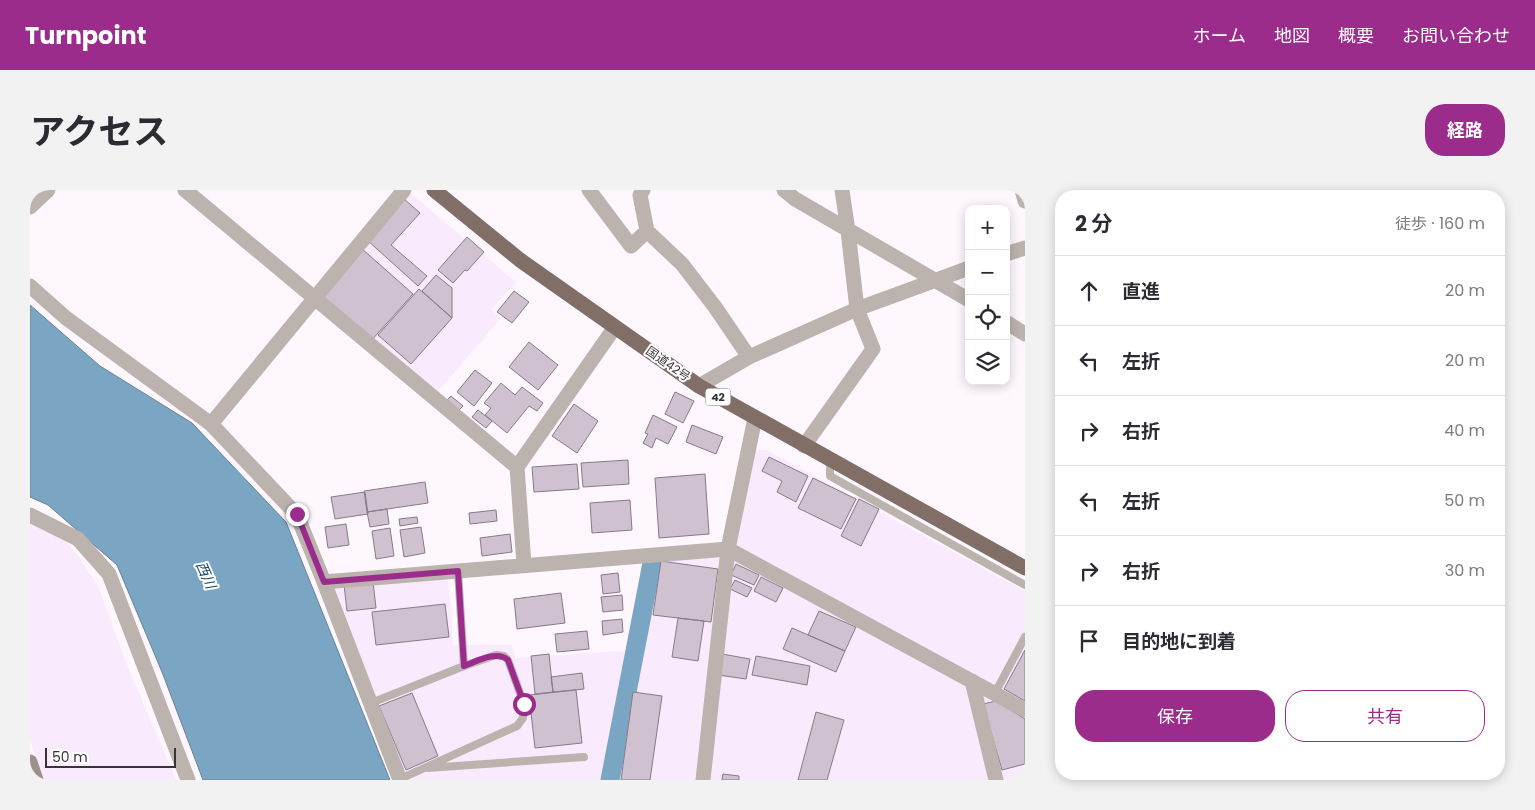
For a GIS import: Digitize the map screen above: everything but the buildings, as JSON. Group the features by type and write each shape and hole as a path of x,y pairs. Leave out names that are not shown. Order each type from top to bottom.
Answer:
{"highway":[{"name":"国道42号","path":"434,190 520,260 699,386 830,461 1025,568"}],"main road":[{"path":"30,762 36,780"}],"street":[{"path":"30,207 48,190"},
{"path":"185,190 517,467"},
{"path":"210,424 404,190"},
{"path":"589,190 631,246 647,232"},
{"path":"643,190 640,195 647,232 682,264 715,307 749,357"},
{"path":"784,190 795,199 965,298"},
{"path":"804,446 873,349 857,309 842,190"},
{"path":"1022,190 1025,201"},
{"path":"1010,253 1025,248"},
{"path":"699,386 749,357 857,309 965,269"},
{"path":"30,286 66,318 210,424 297,514 400,779"},
{"path":"1010,325 1025,334"},
{"path":"524,565 517,467 615,327"},
{"path":"703,780 728,549 755,418"},
{"path":"30,516 78,539 109,574 188,780"},
{"path":"324,582 728,549 1025,710"},
{"path":"972,681 996,780"}],"lane":[{"path":"830,461 830,476 1025,585"},
{"path":"458,571 464,666"},
{"path":"995,693 1025,637"},
{"path":"370,703 496,655 504,656 508,660 524,704 523,718 517,726 400,779"},
{"path":"421,769 584,757"}],"shaded area":[{"path":"408,191 516,282 491,310 501,318 435,395 318,296"},
{"path":"758,450 767,450 1025,591 1025,780 710,780 732,561 755,453"},
{"path":"30,521 63,538 80,558 98,586 127,665 176,780 43,780 30,740"},
{"path":"647,558 719,558 697,780 407,780 330,589 336,581 448,575 453,645 511,645 516,658 635,650"}],"water":[{"name":"西川","path":"30,305 100,366 192,423 286,522 390,780 203,780 162,672 117,565 48,505 30,497"}],"waterway":[{"path":"610,780 652,563"}],"route":[{"path":"297,514 324,582 458,571 464,666 496,655 504,656 508,660 524,704"}]}
